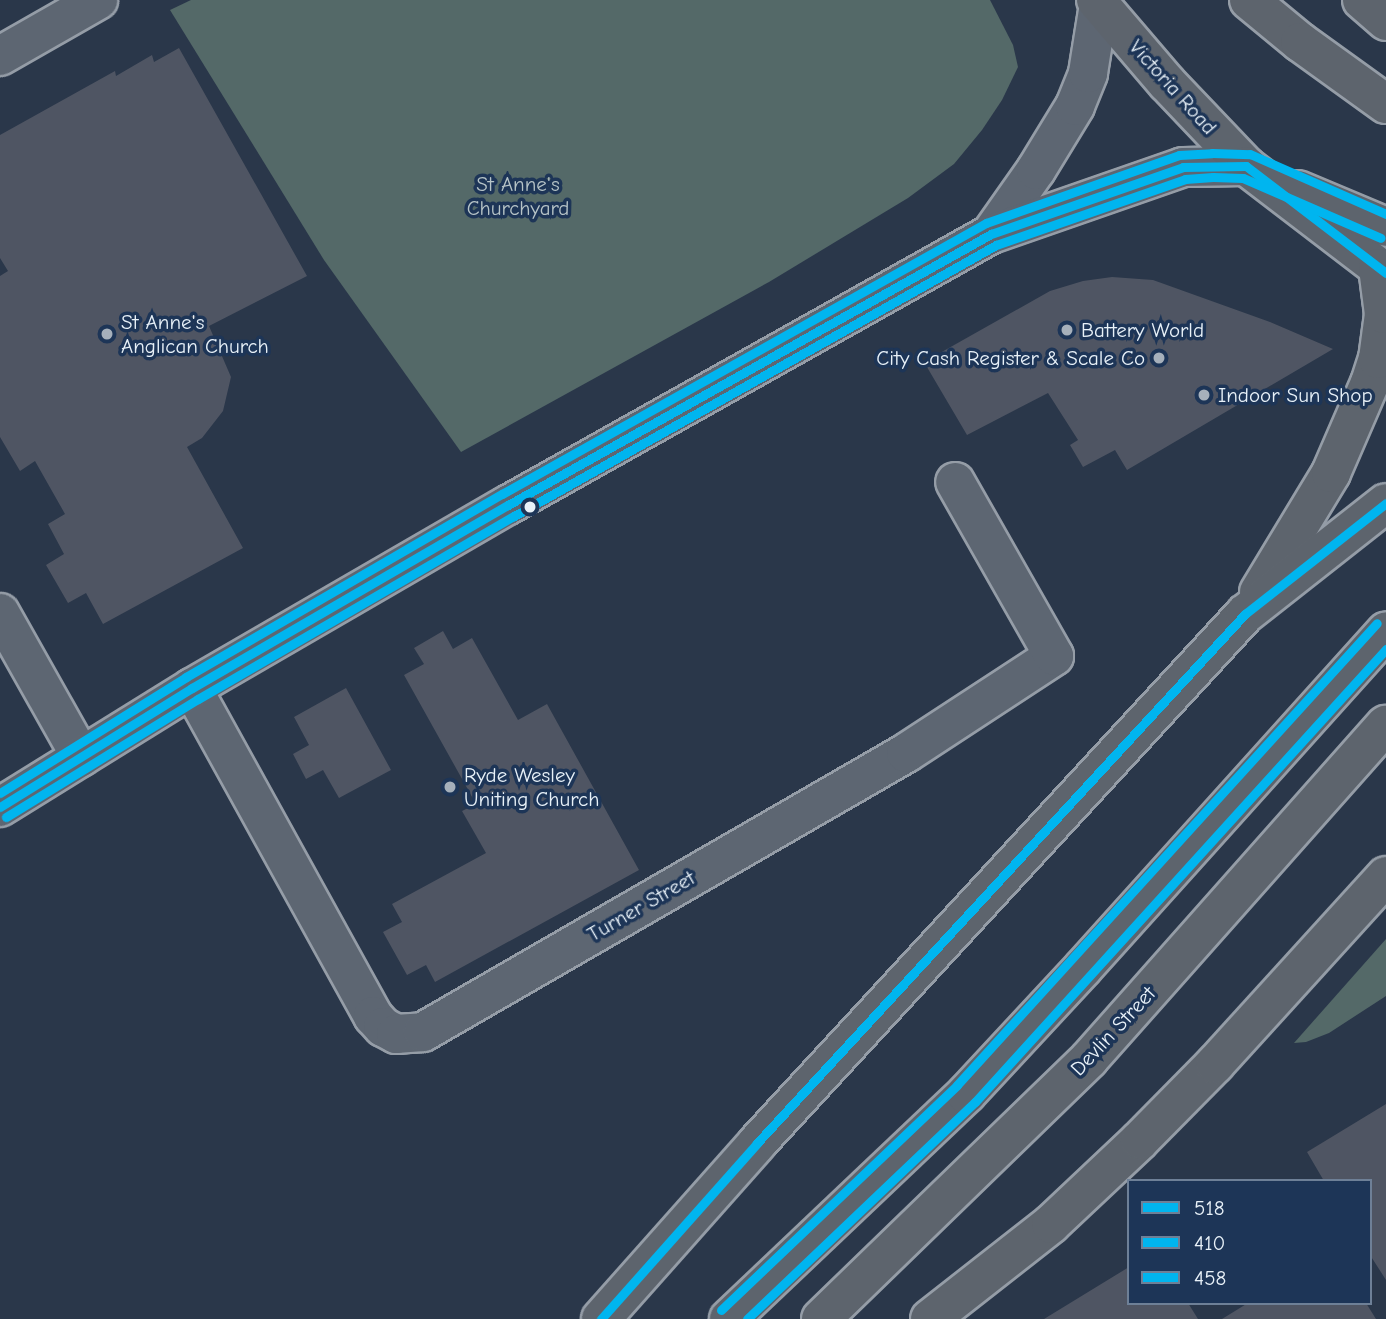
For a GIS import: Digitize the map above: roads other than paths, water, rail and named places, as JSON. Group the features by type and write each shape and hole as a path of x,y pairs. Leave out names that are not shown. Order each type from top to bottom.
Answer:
{"highway":[{"path":"1249,0 1300,42 1386,104"},
{"path":"1362,0 1386,21"},
{"name":"Victoria Road","path":"1097,2 1167,83 1246,166 1382,270"},
{"path":"1246,166 1386,227"},
{"path":"1245,614 1331,473 1362,405 1378,359 1382,336 1382,270"},
{"path":"601,1319 757,1143 1245,614 1386,503"},
{"path":"729,1319 967,1094 1386,631"},
{"name":"Devlin Street","path":"821,1319 1089,1059 1386,725"},
{"path":"930,1319 1051,1224 1140,1140 1223,1055 1386,876"}],"street":[{"path":"0,56 98,0"},
{"path":"991,234 1036,170 1075,106 1088,73 1097,2"},
{"path":"0,807 192,688 508,505 991,234 1183,167 1246,166"},
{"name":"Turner Street","path":"192,688 373,1016 383,1027 396,1034 423,1032 906,753 1054,656 955,482"},
{"path":"0,613 81,757"}],"place":[{"name":"Battery World","path":"1067,330"},
{"name":"St Anne's Anglican Church","path":"107,334"},
{"name":"City Cash Register & Scale Co","path":"1159,358"},
{"name":"Indoor Sun Shop","path":"1204,395"},
{"name":"Ryde Wesley Uniting Church","path":"450,787"}],"park label":[{"name":"St Anne's Churchyard","path":"518,196"}]}
